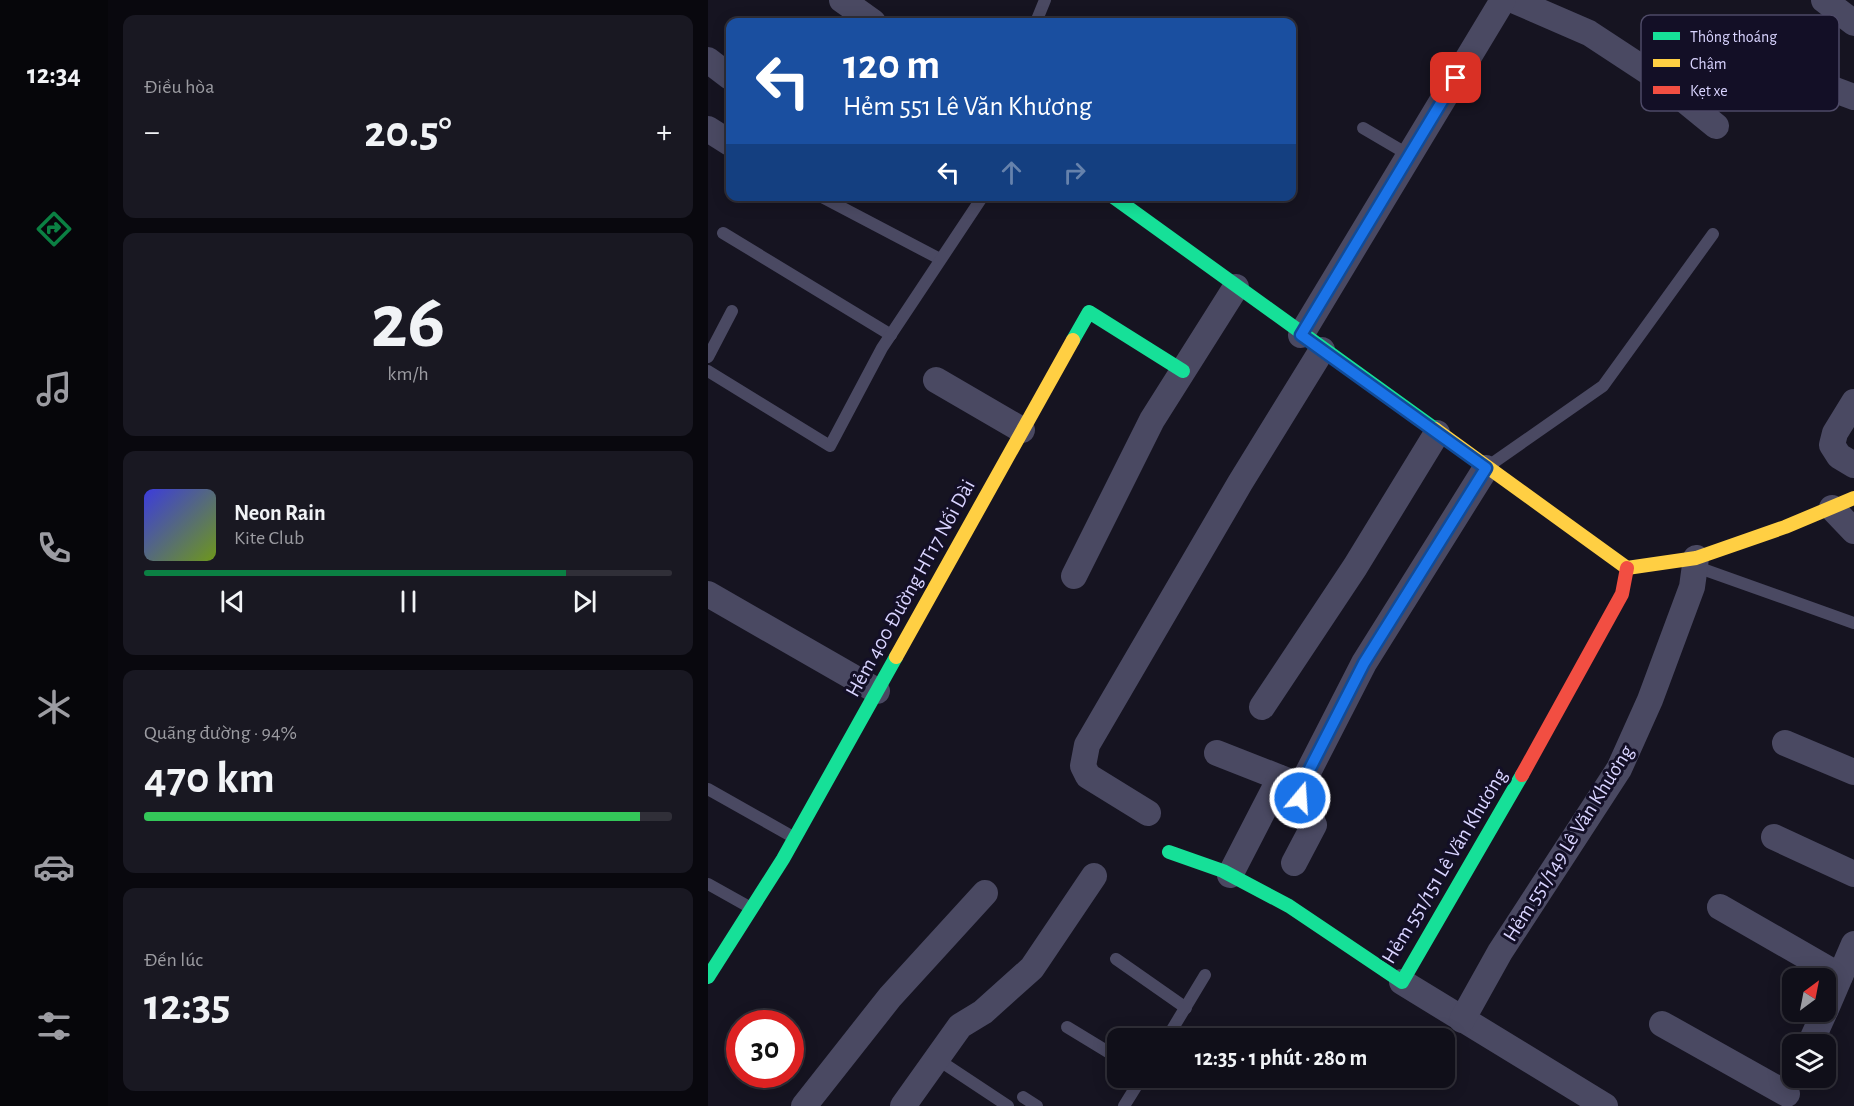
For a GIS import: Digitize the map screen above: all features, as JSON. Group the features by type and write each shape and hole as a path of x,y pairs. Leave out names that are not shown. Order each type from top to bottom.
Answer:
{"street":[{"path":"1301,335 1503,0"},
{"path":"1513,0 1590,33 1641,67"},
{"path":"1824,0 1854,23"},
{"path":"844,1 867,18"},
{"path":"708,60 726,74"},
{"path":"1839,91 1854,97"},
{"path":"1698,111 1716,126"},
{"path":"708,129 726,140"},
{"path":"1119,201 1301,335 1627,568 1695,562 1843,503 1854,531"},
{"path":"1074,576 1152,420 1236,287"},
{"name":"Hẻm 400 Đường HT17 Nối Dài","path":"708,977 752,909 794,837 1089,312 1183,371"},
{"path":"1148,813 1088,776 1083,766 1087,745 1240,483 1322,350"},
{"path":"936,380 1022,430"},
{"path":"1854,402 1835,434 1832,446 1839,456 1854,465"},
{"path":"1262,707 1356,567 1437,433"},
{"path":"1230,875 1486,468"},
{"name":"Hẻm 551/149 Lê Văn Khương","path":"1462,1020 1500,952 1619,769 1654,690 1692,587 1695,562"},
{"name":"Hẻm 551/151 Lê Văn Khương","path":"1170,852 1230,875 1289,906 1402,982 1551,724 1622,594 1627,568"},
{"path":"708,594 877,691"},
{"path":"1785,743 1854,772"},
{"path":"1217,753 1290,782 1314,825 1294,863"},
{"path":"1774,837 1854,874"},
{"path":"903,1106 960,1026 982,1012 1032,968 1094,876"},
{"path":"804,1106 890,997 985,893"},
{"path":"1720,907 1840,976"},
{"path":"1836,985 1854,945"},
{"path":"1402,982 1605,1106"},
{"path":"1662,1024 1788,1092"}],"lane":[{"path":"1038,18 1045,0"},
{"path":"1363,128 1409,155"},
{"path":"829,201 939,259"},
{"path":"708,371 830,446 891,334 980,201"},
{"path":"723,233 891,334"},
{"path":"1486,468 1603,386 1713,234"},
{"path":"708,357 732,311"},
{"path":"1695,562 1854,623"},
{"path":"708,789 794,837"},
{"path":"708,884 752,909"},
{"path":"1116,959 1186,1008"},
{"path":"1173,1028 1205,975"},
{"path":"1067,1027 1107,1051"},
{"path":"937,1059 1008,1106"},
{"path":"1124,1106 1135,1088"},
{"path":"1023,1097 1037,1106"}],"traffic: fast":[{"path":"1119,201 1435,429"},
{"path":"1073,340 1089,312 1183,371"},
{"path":"708,977 783,859 896,657"},
{"path":"1169,852 1223,871 1289,906 1402,982 1522,775"}],"traffic: slow":[{"path":"896,657 1073,340"},
{"path":"1435,429 1627,568 1696,558 1785,527 1854,498"}],"traffic: jam":[{"path":"1522,775 1622,594 1627,568"}],"route":[{"path":"1300,798 1301,786 1364,663 1486,468 1301,335 1456,78"}]}
